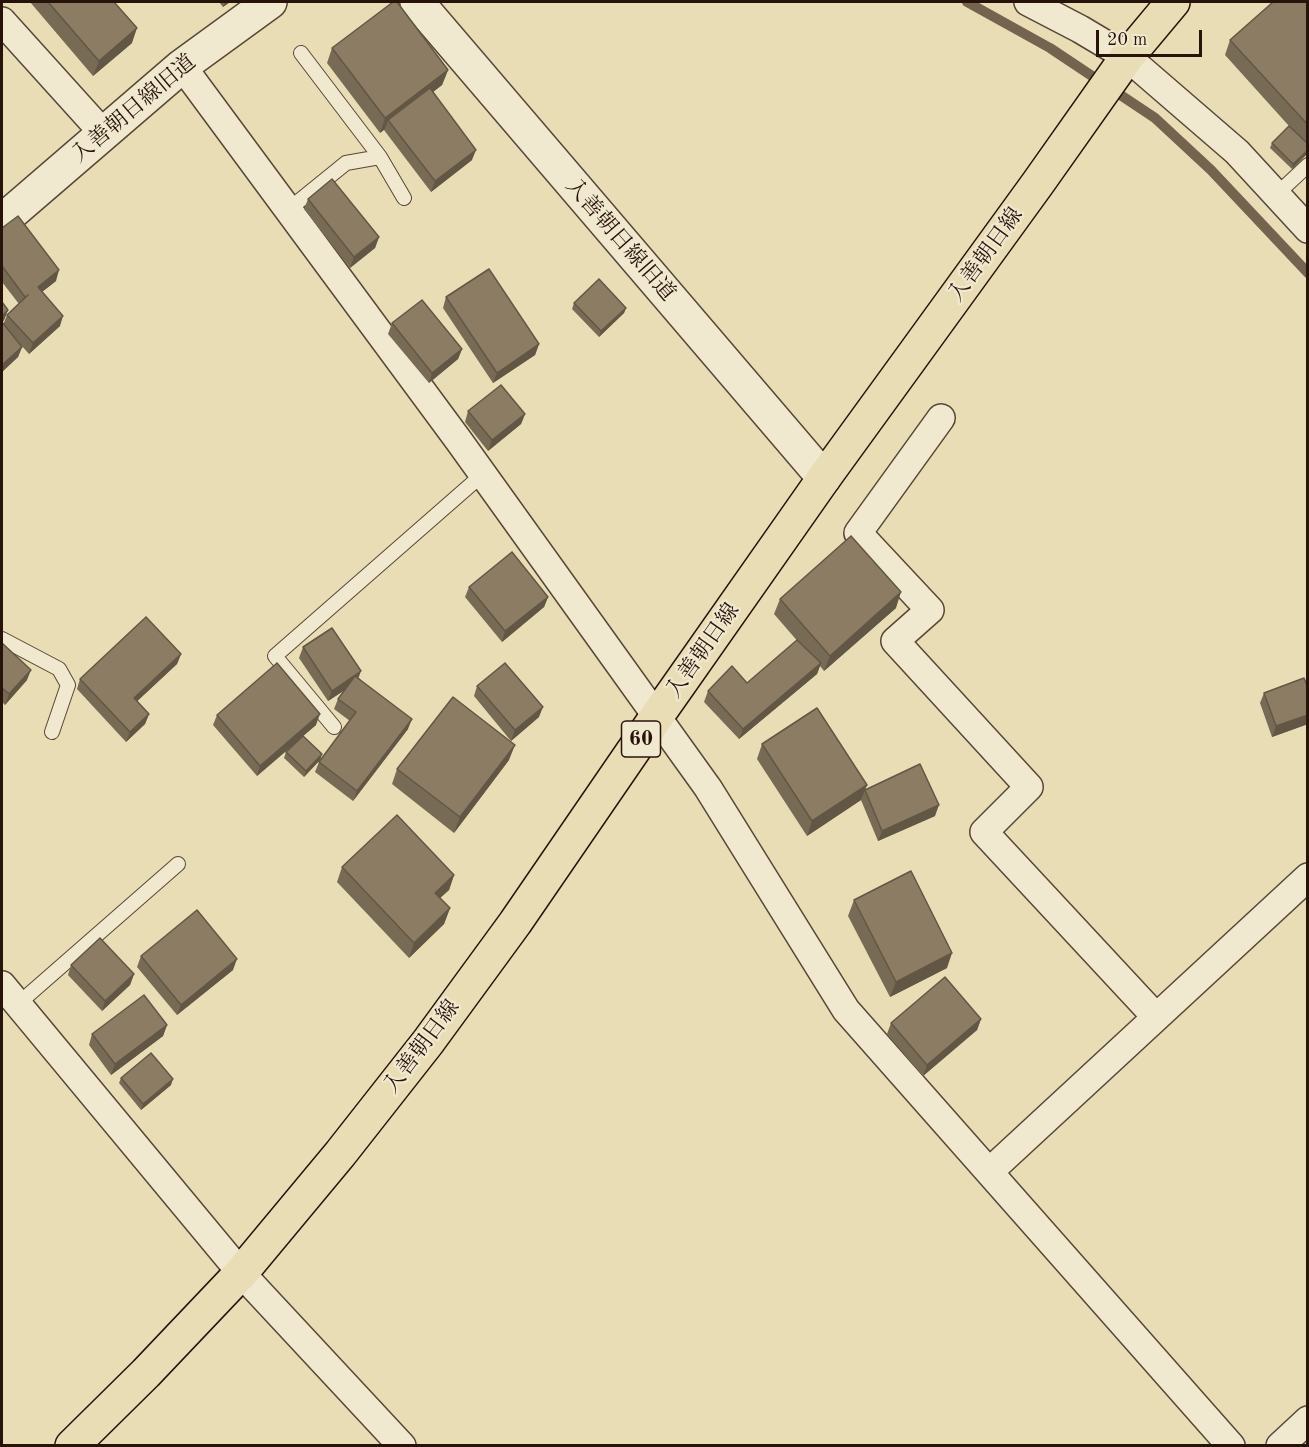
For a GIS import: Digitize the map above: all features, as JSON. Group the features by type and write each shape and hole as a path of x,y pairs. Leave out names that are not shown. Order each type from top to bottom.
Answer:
{"main road":[{"name":"入善朝日線","path":"72,1446 146,1373 241,1272 340,1154 428,1042 515,923 824,478 1127,57 1173,2"}],"street":[{"name":"入善朝日線旧道","path":"2,221 182,66 270,2"},
{"name":"入善朝日線旧道","path":"417,2 824,478"},
{"path":"1028,2 1127,57 1237,152 1308,229"},
{"path":"2,21 104,134"},
{"path":"182,66 483,474 708,788 846,1010 1231,1446"},
{"path":"941,418 858,533 930,610 896,641 1029,787 984,832 1156,1017"},
{"path":"989,1172 1308,878"},
{"path":"10,995 241,1272 402,1446"},
{"path":"1280,1446 1308,1420"}],"lane":[{"path":"301,53 380,157 404,198"},
{"path":"288,210 346,164 380,157"},
{"path":"1276,195 1308,165"},
{"path":"334,727 275,656 483,474"},
{"path":"2,639 59,669 68,685 51,732"},
{"path":"10,995 178,864"}],"building":[{"path":"48,2 114,2 137,28 99,61"},
{"path":"393,2 397,2 448,70 385,118 332,48"},
{"path":"1273,2 1306,2 1308,4 1308,125 1230,40"},
{"path":"430,88 476,150 435,181 388,120"},
{"path":"1289,126 1308,144 1308,150 1293,164 1272,143"},
{"path":"332,179 379,237 354,257 308,199"},
{"path":"18,216 59,270 38,287 63,316 33,343 7,315 28,295 25,297 2,266 2,228"},
{"path":"489,269 539,344 497,373 446,297"},
{"path":"599,279 626,308 601,331 574,303"},
{"path":"422,300 462,349 432,373 392,323"},
{"path":"2,302 8,310 2,316"},
{"path":"2,322 22,347 2,365"},
{"path":"501,385 525,414 492,440 468,411"},
{"path":"851,536 901,592 830,656 780,599"},
{"path":"512,552 548,597 505,631 469,587"},
{"path":"146,617 181,654 134,698 149,714 130,732 80,679"},
{"path":"332,628 361,671 332,691 303,647"},
{"path":"797,640 821,663 743,729 708,691 732,666 747,683"},
{"path":"2,643 31,670 9,694 2,688"},
{"path":"277,663 320,714 260,766 217,715"},
{"path":"505,663 543,707 515,730 477,686"},
{"path":"355,676 412,719 357,791 319,762 356,712 338,699"},
{"path":"1304,678 1308,688 1308,715 1276,726 1264,693"},
{"path":"453,697 515,745 460,817 397,769"},
{"path":"817,708 867,785 812,821 762,744"},
{"path":"303,736 322,754 306,771 286,752"},
{"path":"920,764 939,805 882,831 865,790"},
{"path":"397,815 454,875 435,893 450,908 414,943 342,867"},
{"path":"911,871 952,953 896,982 854,900"},
{"path":"197,910 237,959 181,1005 141,956"},
{"path":"100,938 134,974 105,1001 71,965"},
{"path":"945,977 981,1019 927,1065 891,1023"},
{"path":"144,995 167,1025 115,1064 92,1034"},
{"path":"151,1053 173,1079 143,1104 121,1078"}],"waterway":[{"path":"967,2 1050,48 1155,118 1211,170 1308,273"}]}
